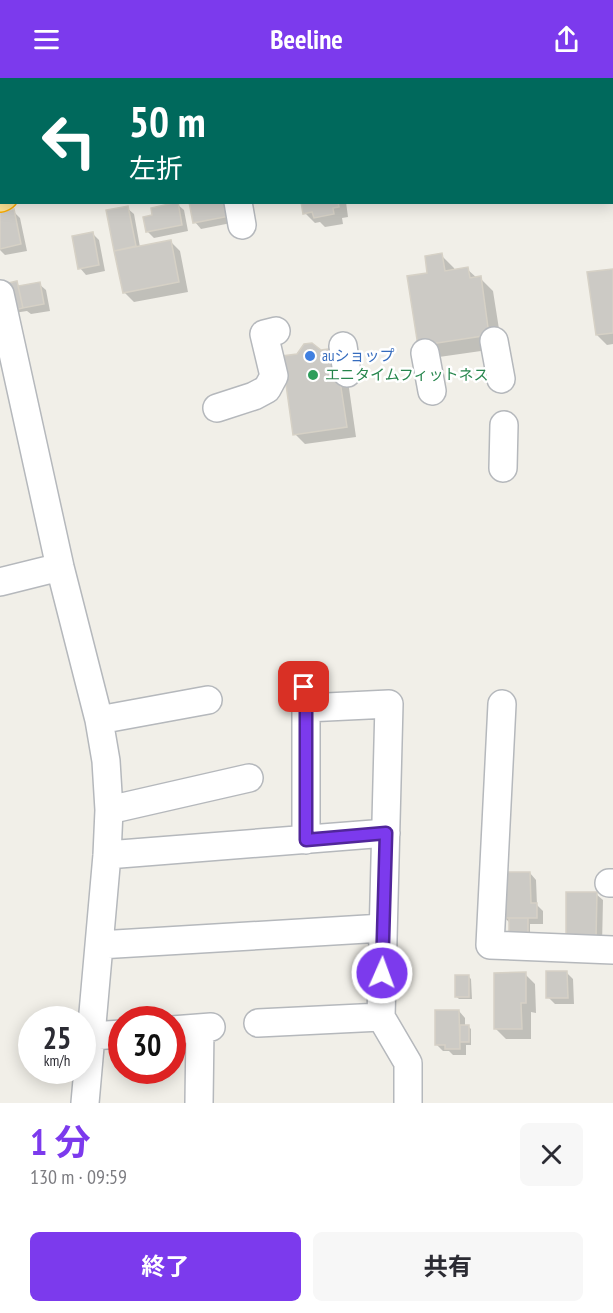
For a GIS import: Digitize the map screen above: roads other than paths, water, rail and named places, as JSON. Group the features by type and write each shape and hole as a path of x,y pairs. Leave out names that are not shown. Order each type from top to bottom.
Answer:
{"street":[{"path":"0,294 60,567 99,720 106,761 109,810 107,855 94,1006"},
{"path":"217,408 254,396 267,389 274,376 264,334 276,331"},
{"path":"494,341 501,379"},
{"path":"343,346 348,373"},
{"path":"425,353 432,391"},
{"path":"503,468 504,425"},
{"path":"0,582 60,567"},
{"path":"306,840 305,698 389,704 381,1017 408,1063 408,1103"},
{"path":"99,720 208,700"},
{"path":"502,704 490,945 613,950"},
{"path":"109,810 249,778"},
{"path":"107,855 386,833"},
{"path":"99,945 383,928"},
{"path":"258,1023 381,1017"},
{"path":"186,1029 206,1028 198,1103"},
{"path":"85,1103 87,1084"}],"place":[{"name":"auショップ","path":"310,356"},
{"name":"エニタイムフィットネス","path":"313,375"}]}
